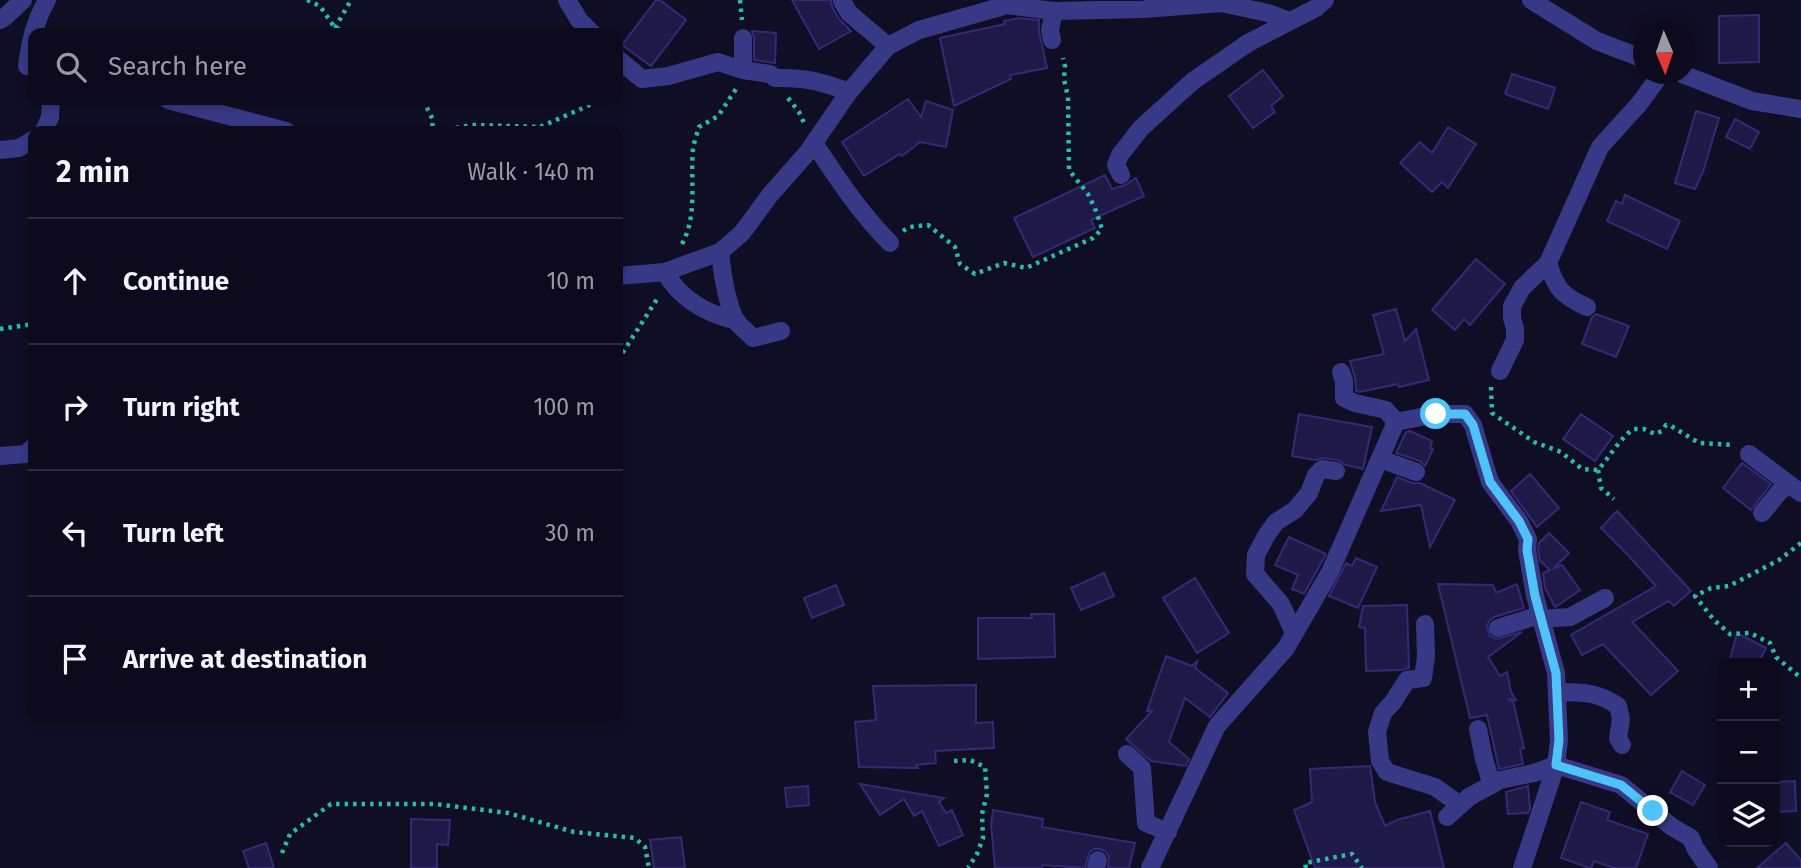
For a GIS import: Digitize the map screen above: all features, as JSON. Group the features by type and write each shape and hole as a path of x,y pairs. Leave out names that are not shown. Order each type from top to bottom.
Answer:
{"street":[{"path":"0,20 23,0"},
{"path":"34,28 47,0"},
{"path":"567,0 587,28"},
{"path":"1121,175 1116,165 1120,155 1141,128 1193,81 1248,43 1316,8 1325,0"},
{"path":"1531,0 1597,41 1633,55"},
{"path":"842,1 849,13 888,46"},
{"path":"623,276 665,272 720,252 742,233 814,143 849,92 888,46 919,30 1007,5 1054,11 1143,9 1221,2 1268,13 1290,22"},
{"path":"1052,40 1050,30 1054,11"},
{"path":"743,38 743,70"},
{"path":"623,63 642,79 668,76 718,62 743,70 770,74 775,78 820,81 849,92"},
{"path":"1696,79 1752,101 1801,109"},
{"path":"1500,371 1515,340 1512,306 1522,288 1548,263 1600,147 1654,84"},
{"path":"46,126 51,105"},
{"path":"187,105 267,126"},
{"path":"0,150 19,148 28,143"},
{"path":"814,143 852,198 890,243"},
{"path":"720,252 729,298 737,321 753,338 781,331"},
{"path":"1548,263 1553,280 1567,298 1587,306"},
{"path":"665,272 673,286 696,306 737,321"},
{"path":"1342,372 1344,398 1355,404 1386,410 1396,422"},
{"path":"1396,422 1436,414 1465,414 1473,425 1490,482 1519,521 1528,539 1529,569 1556,673 1559,740 1556,765 1522,868"},
{"path":"1150,868 1217,726 1286,648 1330,572 1396,422"},
{"path":"0,456 28,452"},
{"path":"1749,454 1795,489"},
{"path":"1380,459 1416,472"},
{"path":"1294,633 1281,604 1255,574 1256,555 1276,522 1295,510 1309,493 1316,474 1322,468 1336,471"},
{"path":"1762,513 1780,491 1795,489"},
{"path":"1497,628 1541,617 1570,617 1605,598"},
{"path":"1425,624 1426,656 1423,678 1407,680 1383,713 1377,732 1380,761 1387,772 1435,787 1453,811 1469,797 1500,780 1556,765 1621,785 1672,827 1691,838 1709,868"},
{"path":"1558,692 1605,697 1618,706 1621,719 1618,738 1622,745"},
{"path":"1478,729 1492,785"},
{"path":"1127,754 1142,768 1146,822 1167,832"}],"path":[{"path":"307,0 320,6 335,28 351,0"},
{"path":"890,243 909,226 928,225 955,247 960,264 975,274 1004,263 1026,268 1093,238 1101,229 1088,194 1069,170 1065,66 1061,49 1052,40"},
{"path":"623,352 662,290 665,272 686,236 693,202 693,148 699,127 718,116 737,87 743,70"},
{"path":"775,78 799,112 814,143"},
{"path":"426,105 433,120 432,126"},
{"path":"542,126 590,105"},
{"path":"466,126 506,126"},
{"path":"0,329 28,325"},
{"path":"1500,371 1490,389 1492,413 1534,442 1561,452 1582,469 1598,470"},
{"path":"1598,470 1616,449 1619,441 1633,429 1644,429 1655,434 1662,431 1666,425 1699,443 1735,445 1749,454"},
{"path":"1598,470 1601,488 1614,499"},
{"path":"1801,543 1779,559 1729,586 1711,588 1695,596 1714,620 1730,634 1750,633 1770,643 1776,657 1801,678"},
{"path":"954,761 970,760 985,767 987,794 982,814 983,838 968,868"},
{"path":"282,853 290,834 331,804 435,804 508,813 574,832 635,838 645,847 649,868"},
{"path":"1306,868 1305,863 1352,854 1362,868"}],"building":[{"path":"656,0 660,0 686,20 651,66 623,44"},
{"path":"792,0 831,0 839,19 851,31 819,49"},
{"path":"1759,15 1759,62 1719,63 1719,16"},
{"path":"1019,18 1039,20 1047,68 1010,75 1011,79 954,106 940,38 1005,24 1004,21"},
{"path":"752,31 776,33 775,63 754,60"},
{"path":"1263,70 1283,96 1271,106 1275,112 1253,128 1229,96"},
{"path":"1512,74 1555,88 1548,109 1505,94"},
{"path":"908,99 921,117 926,101 953,110 946,147 920,142 902,156 900,154 864,176 842,142"},
{"path":"1696,111 1719,118 1703,172 1695,189 1675,183"},
{"path":"1735,119 1759,132 1750,149 1726,137"},
{"path":"1448,127 1476,144 1448,188 1442,182 1432,192 1400,163 1420,142 1432,153"},
{"path":"1105,175 1112,189 1136,178 1144,196 1091,220 1095,228 1033,257 1014,218"},
{"path":"1625,195 1680,221 1667,249 1607,221 1616,201 1622,204"},
{"path":"1476,259 1505,284 1470,325 1464,319 1455,330 1432,310"},
{"path":"1396,309 1405,341 1416,329 1429,380 1399,387 1398,384 1356,391 1350,361 1384,354 1373,315"},
{"path":"1596,314 1629,326 1616,357 1582,344 1592,317"},
{"path":"1299,414 1372,427 1363,469 1338,460 1292,456"},
{"path":"1581,414 1613,436 1595,461 1563,439"},
{"path":"1410,431 1432,441 1430,448 1433,449 1425,466 1420,461 1396,453 1406,432"},
{"path":"1742,463 1771,484 1751,510 1723,488"},
{"path":"1530,474 1559,508 1537,527 1511,491"},
{"path":"1397,477 1420,483 1455,500 1430,547 1421,505 1381,511"},
{"path":"1617,511 1691,591 1674,606 1669,601 1632,622 1678,671 1651,695 1603,644 1582,655 1571,635 1656,586 1601,528"},
{"path":"1549,533 1569,553 1553,569 1562,565 1580,590 1555,607 1545,588 1543,573 1550,570 1540,561 1538,550 1539,543"},
{"path":"1289,537 1326,554 1304,594 1292,589 1298,575 1275,565"},
{"path":"1356,558 1377,567 1358,608 1329,596 1346,563 1352,566"},
{"path":"1104,573 1114,596 1081,610 1071,588"},
{"path":"1195,578 1229,633 1197,653 1163,598"},
{"path":"1438,584 1493,585 1496,593 1517,584 1524,608 1494,617 1487,626 1490,636 1496,639 1522,632 1488,657 1500,676 1507,672 1511,692 1516,700 1508,699 1513,701 1524,748 1520,749 1523,764 1499,769 1487,715 1470,718"},
{"path":"836,585 844,605 812,618 804,598"},
{"path":"1407,605 1409,668 1366,671 1365,628 1359,627 1363,606"},
{"path":"1031,614 1054,614 1055,657 978,659 978,618 1032,618"},
{"path":"1737,633 1766,648 1761,658 1730,658"},
{"path":"1166,656 1192,666 1198,660 1195,668 1228,693 1210,717 1185,698 1169,742 1189,759 1186,766 1151,761 1126,739 1152,711 1147,711"},
{"path":"976,685 976,723 993,722 994,748 935,751 936,763 916,765 918,768 859,767 855,722 876,720 873,686"},
{"path":"1370,766 1375,802 1385,826 1430,811 1444,868 1315,868 1294,810 1312,802 1310,769"},
{"path":"1682,771 1705,785 1693,805 1670,792"},
{"path":"1795,781 1796,811 1780,812 1780,782"},
{"path":"860,784 944,798 939,802 946,813 952,810 963,835 939,846 922,811 914,816 904,799 880,815"},
{"path":"808,786 809,805 787,807 785,788"},
{"path":"1528,786 1528,813 1508,814 1506,792"},
{"path":"1581,802 1610,812 1607,820 1648,834 1636,868 1614,868 1594,861 1590,868 1561,858"},
{"path":"993,810 1043,819 1042,827 1135,843 1129,868 1108,868 1109,856 1105,851 1094,849 1089,853 1085,868 1042,865 1042,868 995,868 991,824"},
{"path":"411,819 450,820 448,845 437,844 437,868 411,868"},
{"path":"681,837 685,868 654,868 650,840"},
{"path":"266,843 274,868 249,868 243,851"},
{"path":"1786,843 1801,860 1801,868 1757,868"}],"route":[{"path":"1436,414 1465,414 1473,425 1490,482 1519,521 1528,539 1529,569 1556,673 1559,709 1556,765 1621,785 1653,811"}]}
